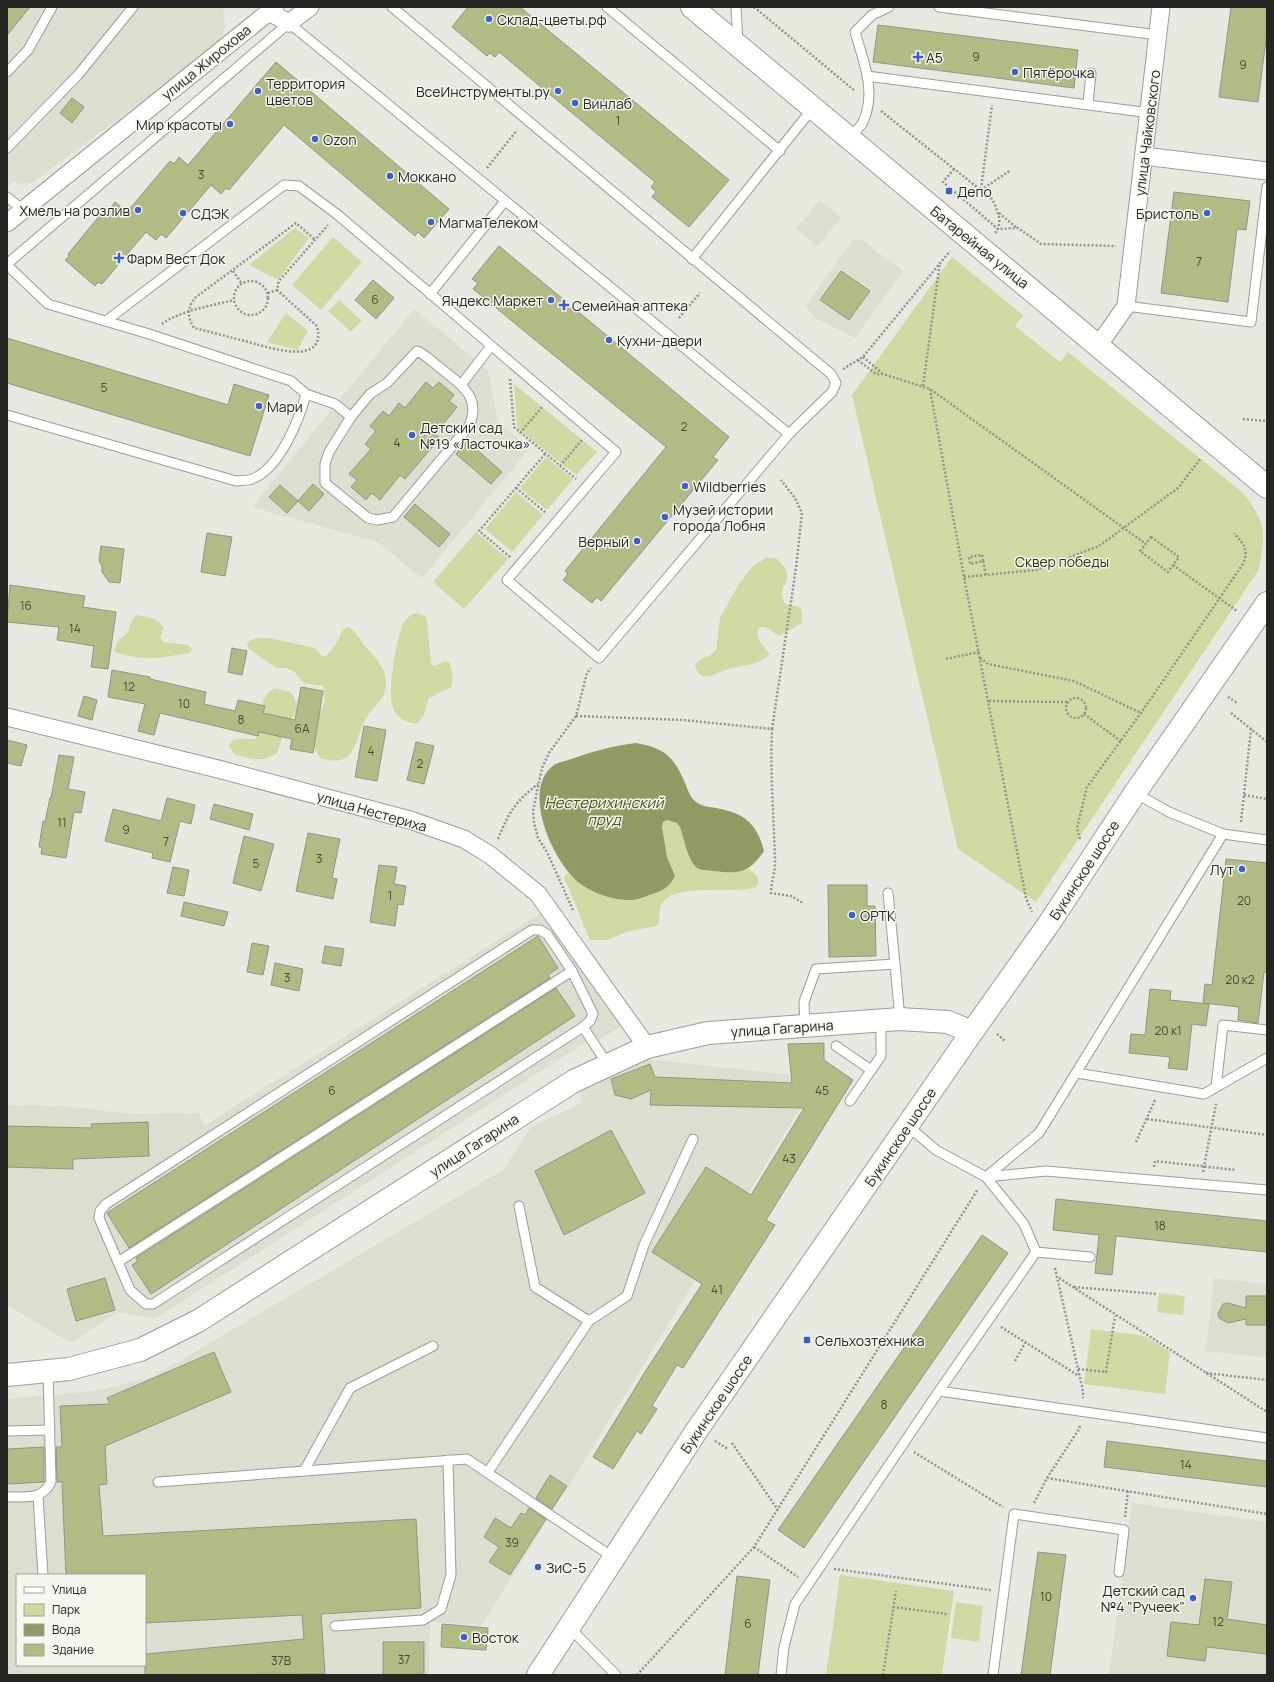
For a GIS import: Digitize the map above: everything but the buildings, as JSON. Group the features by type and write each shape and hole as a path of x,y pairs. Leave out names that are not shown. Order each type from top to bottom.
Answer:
{"main road":[{"name":"Батарейная улица","path":"692,7 1267,487"},
{"name":"Букинское шоссе","path":"538,1675 697,1430 972,1032 1048,925 1135,793 1267,603"},
{"name":"улица Гагарина","path":"7,1375 69,1369 140,1350 198,1321 574,1081 647,1047 708,1033 890,1020 948,1022 972,1032"}],"street":[{"path":"268,9 289,24 310,7"},
{"name":"улица Чайковского","path":"1098,346 1126,306 1150,113 1161,7"},
{"name":"улица Жирохова","path":"7,223 268,9"},
{"path":"1144,156 1267,171"},
{"name":"улица Нестериха","path":"7,717 218,769 410,820 464,839 490,856 538,894 647,1047"}],"lane":[{"path":"7,72 28,50 52,7"},
{"path":"7,148 78,75 133,7"},
{"path":"106,322 284,185 299,186 338,215 616,452 507,580 599,658 789,434 832,392 836,383 832,374 525,120 392,7"},
{"path":"607,7 780,151"},
{"path":"736,7 738,45"},
{"path":"849,138 863,122 870,94 867,76 855,32 872,15 888,7"},
{"path":"939,7 1010,12 1158,34"},
{"path":"351,417 335,404 306,394 291,381 148,334 48,304 7,264 289,24 789,434"},
{"path":"1088,104 1091,73"},
{"path":"867,76 1150,113"},
{"path":"692,259 813,108"},
{"path":"1126,306 1251,322 1267,187"},
{"path":"7,197 23,210"},
{"path":"430,294 505,201"},
{"path":"461,385 491,346"},
{"path":"417,351 461,385 470,395 472,402 472,418 469,426 392,517 386,520 368,518 326,482 324,473 329,452 351,417 370,394 387,383 417,351"},
{"path":"7,415 236,481 251,480 266,471 291,437 301,414 306,394"},
{"path":"1135,793 1169,812 1223,834 1267,840"},
{"path":"986,1177 1039,1133 1223,834"},
{"path":"850,1101 881,1056 890,1020 895,964 888,893"},
{"path":"532,930 540,930 547,934 572,971 593,1014 590,1021 583,1027 153,1304 146,1304 130,1290 99,1218 100,1211 106,1204 518,938 532,930"},
{"path":"805,1027 804,1002 816,969 895,964"},
{"path":"118,1262 572,971"},
{"path":"1216,1087 1223,1025 1267,1030"},
{"path":"583,1027 608,1065"},
{"path":"836,1046 871,1070"},
{"path":"1077,1073 1204,1094 1267,1058"},
{"path":"908,1126 936,1150 986,1177 1024,1224 1036,1252"},
{"path":"488,1472 589,1321 627,1296 647,1238 693,1139"},
{"path":"986,1177 1046,1171 1267,1190"},
{"path":"519,1206 535,1287 589,1321"},
{"path":"1036,1252 1051,1255 1090,1257"},
{"path":"781,1675 784,1647 795,1604 902,1445 991,1320 1036,1252"},
{"path":"304,1471 350,1388 433,1346"},
{"path":"7,1497 38,1496 47,1490 51,1482 48,1371"},
{"path":"939,1391 1267,1438"},
{"path":"7,1431 50,1430"},
{"path":"158,1482 467,1458 614,1558"},
{"path":"335,1626 423,1620 441,1609 451,1575 448,1460"},
{"path":"38,1496 43,1574"},
{"path":"993,1675 1014,1514 1124,1530 1119,1572"},
{"path":"569,1627 616,1675"}],"path":[{"path":"981,190 993,92"},
{"path":"494,159 525,120"},
{"path":"1018,228 998,229 943,182 954,169 992,199 999,213 1041,244 1133,246"},
{"path":"981,190 1011,170"},
{"path":"995,233 998,229 999,213"},
{"path":"276,290 279,281 314,239 338,215"},
{"path":"276,290 317,326 318,339 316,345 309,350 287,352 194,328 189,320 188,312 190,304 196,297 296,223 314,239"},
{"path":"832,374 863,357 940,262 950,252"},
{"path":"922,386 940,262"},
{"path":"233,271 242,284"},
{"path":"254,281 260,284 268,293 267,306 258,314 245,315 240,311 234,300 237,288 242,284 254,281"},
{"path":"268,293 276,290"},
{"path":"679,318 700,293"},
{"path":"148,334 168,320 188,312 234,300"},
{"path":"863,357 883,374"},
{"path":"858,360 876,374 883,374 930,389 1123,529 1146,544"},
{"path":"509,361 514,427 586,487"},
{"path":"930,389 964,577 1026,898 1033,915"},
{"path":"520,433 542,407"},
{"path":"1243,419 1267,421"},
{"path":"560,466 582,440"},
{"path":"519,566 479,531 545,454"},
{"path":"964,577 1036,570 1099,546 1178,488 1203,456"},
{"path":"781,480 795,498 802,513 796,568 772,729 771,765 775,866 771,882 771,893 792,896 803,903"},
{"path":"516,488 556,522"},
{"path":"1080,838 1077,828 1088,787 1122,742 1243,564 1247,555 1245,545 1234,533"},
{"path":"1151,537 1179,557 1168,572 1140,552 1146,544 1151,537"},
{"path":"983,561 970,564 969,557 982,555 986,575"},
{"path":"1173,565 1237,611"},
{"path":"946,659 979,652"},
{"path":"574,914 547,852 538,838 534,823 533,811 538,784 549,753 576,716 587,673 599,658"},
{"path":"980,658 988,664 1074,681 1141,714"},
{"path":"1228,697 1237,703"},
{"path":"989,701 1068,702 1072,699 1082,700 1085,704 1084,714"},
{"path":"1068,702 1066,707 1070,716 1080,717 1084,714"},
{"path":"1231,712 1267,742"},
{"path":"1084,714 1122,742"},
{"path":"576,716 683,720 772,729"},
{"path":"1239,836 1251,729"},
{"path":"490,856 508,814 520,798 538,784"},
{"path":"1244,795 1267,799"},
{"path":"997,1034 1006,1042"},
{"path":"1136,1142 1161,1087"},
{"path":"1199,1184 1204,1166 1216,1102"},
{"path":"1147,1119 1267,1135"},
{"path":"1152,1180 1155,1161 1236,1170"},
{"path":"637,1675 754,1547 986,1177"},
{"path":"1027,1516 1047,1478 1079,1429 1083,1411 1083,1391 1080,1376 1058,1278 1051,1255"},
{"path":"1058,1278 1115,1316 1267,1412"},
{"path":"1072,1287 1157,1294"},
{"path":"1078,1369 1106,1372 1115,1316"},
{"path":"991,1320 1025,1343 1080,1376"},
{"path":"1015,1360 1025,1343"},
{"path":"1205,1373 1267,1380"},
{"path":"732,1443 778,1510"},
{"path":"902,1445 1014,1514"},
{"path":"1047,1478 1267,1514"},
{"path":"1124,1530 1128,1491"},
{"path":"754,1547 808,1584"},
{"path":"819,1567 1004,1592"},
{"path":"883,1675 896,1591"},
{"path":"893,1607 948,1614"}],"shaded area":[{"path":"7,7 223,7 225,25 222,38 214,48 32,183 20,184 14,181 7,187"},
{"path":"820,200 841,218 817,246 796,228"},
{"path":"853,240 862,240 903,271 855,338 817,319 805,306"},
{"name":"Детский сад №19 «Ласточка»","path":"414,309 488,370 498,422 530,448 422,578 377,542 252,507"},
{"path":"542,912 623,1025 600,1040 597,1036 591,1039 155,1319 118,1312 71,1343 7,1305 7,1105 65,1106 129,1114 198,1113 205,1125"},
{"path":"648,1059 790,1075 802,1105 651,1353 482,1625 430,1622 429,1675 7,1675 7,1399 94,1391 152,1377 503,1170 531,1127 583,1102 580,1089"},
{"path":"1214,1278 1267,1284 1267,1358 1206,1351"},
{"name":"Детский сад №4 \"Ручеек\"","path":"1132,1503 1267,1522 1267,1675 1109,1675"}],"green space":[{"path":"295,228 309,238 278,280 249,265"},
{"path":"333,237 362,262 321,310 292,285"},
{"name":"Сквер победы","path":"952,257 1023,315 1015,326 1060,362 1068,352 1243,493 1257,513 1262,530 1263,538 1258,571 1036,902 958,849 852,395"},
{"path":"339,300 362,321 351,332 328,311"},
{"path":"286,313 308,331 297,350 267,342"},
{"path":"514,384 597,452 576,475 517,428"},
{"path":"546,457 573,479 547,510 520,488"},
{"path":"516,492 543,515 512,552 485,529"},
{"path":"476,532 508,559 464,609 433,582"},
{"path":"766,558 776,558 784,567 787,573 787,578 782,591 782,597 785,604 800,607 802,612 802,623 779,636 765,627 760,627 757,634 758,637 770,654 765,658 755,663 731,668 709,676 700,675 695,665 700,660 714,653 716,650 720,618 739,584 752,567"},
{"path":"416,613 425,616 427,620 431,664 435,666 446,661 450,663 453,677 451,687 429,698 423,717 416,724 404,720 395,712 392,705 391,682 395,654 401,630 406,619"},
{"path":"137,615 152,618 159,622 164,628 160,638 163,642 189,645 192,649 190,653 160,658 143,658 114,652 117,642 128,632 133,618"},
{"path":"348,627 355,632 380,664 385,674 386,687 381,699 369,713 356,743 348,756 341,760 332,761 320,758 312,745 315,725 325,701 323,686 303,683 295,672 286,668 276,668 248,648 247,643 255,638 270,638 315,648 322,656 326,656 336,644 343,629"},
{"path":"274,688 291,692 297,705 297,710 284,732 276,754 260,759 251,759 234,754 229,746 231,742 237,739 255,739 261,731 264,718 263,700"},
{"path":"667,820 677,823 680,827 691,859 696,867 739,872 749,869 758,877 756,887 733,890 704,890 677,893 667,898 661,905 657,926 626,932 607,940 590,940 564,877 568,873 582,885 675,876 667,857 662,827 663,822"},
{"path":"1159,1293 1185,1296 1183,1315 1157,1312"},
{"path":"1091,1329 1145,1336 1170,1352 1165,1394 1084,1384"},
{"path":"840,1575 954,1591 942,1675 826,1675"},
{"path":"956,1602 983,1606 979,1642 951,1638"}],"water":[{"name":"Нестерихинский пруд","path":"636,743 654,748 667,755 677,766 689,793 696,802 705,806 726,810 742,816 753,826 761,841 764,851 754,864 737,872 705,870 696,867 686,848 680,827 677,823 667,820 663,822 662,827 667,857 675,876 671,883 661,891 636,900 619,899 593,891 582,885 572,876 561,862 552,846 545,828 540,809 540,792 544,777 554,765 558,763 603,749"}],"place":[{"name":"Склад-цветы.рф","path":"489,19"},
{"name":"А5","path":"918,57"},
{"name":"Пятёрочка","path":"1015,72"},
{"name":"Территория цветов","path":"258,91"},
{"name":"ВсеИнструменты.ру","path":"558,91"},
{"name":"Винлаб","path":"575,103"},
{"name":"Мир красоты","path":"230,124"},
{"name":"Ozon","path":"315,139"},
{"name":"Моккано","path":"390,176"},
{"name":"Депо","path":"949,191"},
{"name":"Хмель на розлив","path":"138,210"},
{"name":"СДЭК","path":"183,213"},
{"name":"Бристоль","path":"1207,213"},
{"name":"МагмаТелеком","path":"431,222"},
{"name":"Фарм Вест Док","path":"119,258"},
{"name":"Яндекс.Маркет","path":"551,300"},
{"name":"Семейная аптека","path":"564,305"},
{"name":"Кухни-двери","path":"609,340"},
{"name":"Мари","path":"259,406"},
{"name":"Детский сад №19 «Ласточка»","path":"412,435"},
{"name":"Wildberries","path":"685,486"},
{"name":"Музей истории города Лобня","path":"665,517"},
{"name":"Верный","path":"637,541"},
{"name":"Лут","path":"1242,869"},
{"name":"ОРТК","path":"852,915"},
{"name":"Сельхозтехника","path":"807,1340"},
{"name":"ЗиС-5","path":"538,1567"},
{"name":"Детский сад №4 \"Ручеек\"","path":"1193,1598"},
{"name":"Восток","path":"464,1637"}]}
